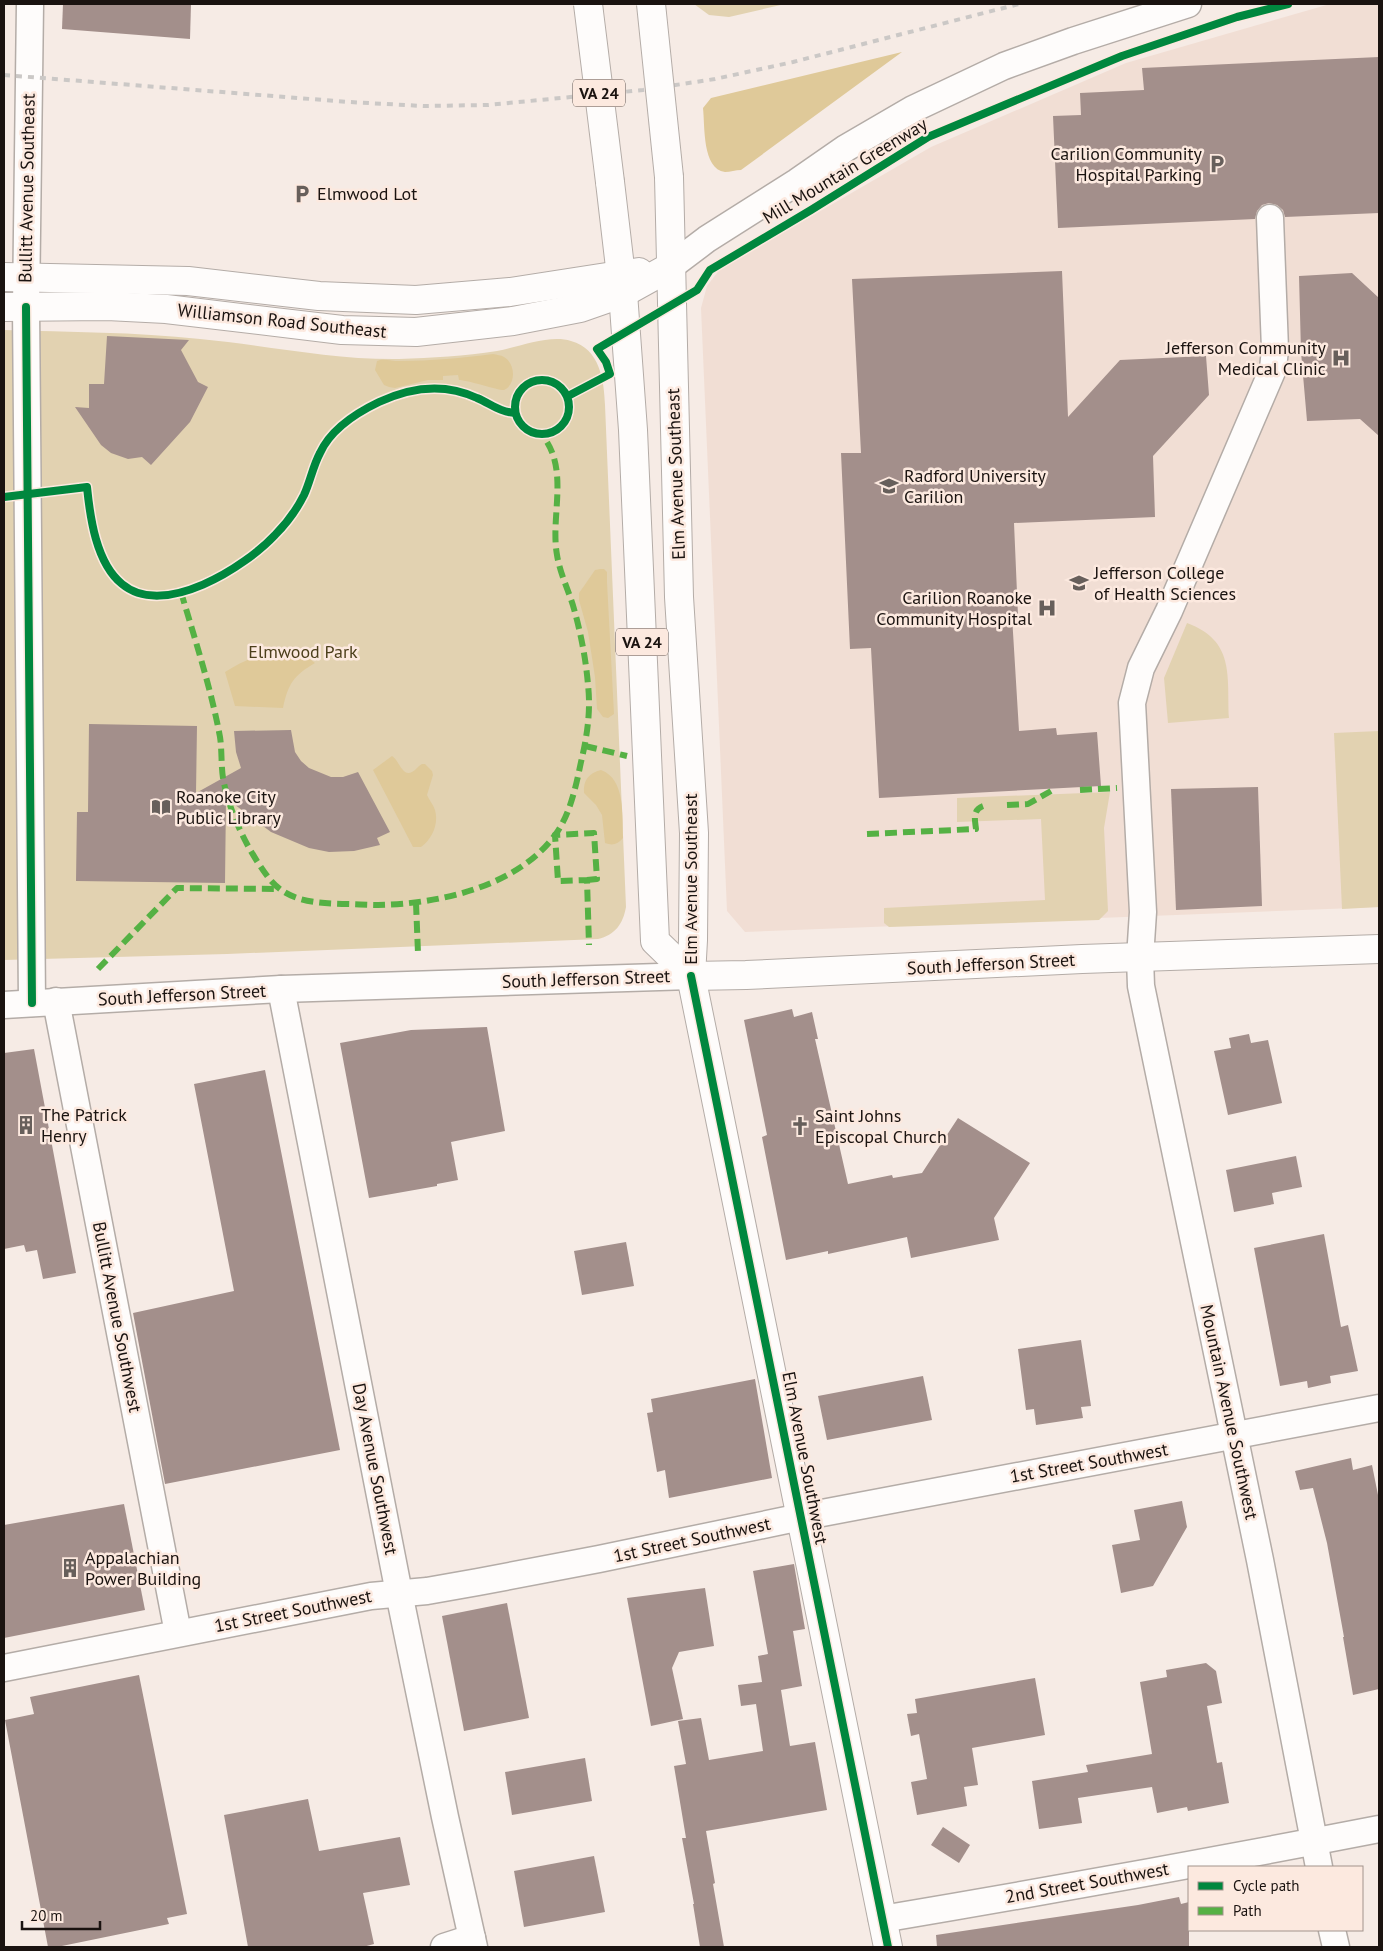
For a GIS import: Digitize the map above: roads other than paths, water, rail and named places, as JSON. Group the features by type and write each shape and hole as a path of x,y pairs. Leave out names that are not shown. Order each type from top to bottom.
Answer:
{"main road":[{"name":"Elm Avenue Southeast","path":"588,4 621,284 633,439 655,941 691,976"},
{"name":"Elm Avenue Southeast","path":"651,4 669,177 679,597 694,834 691,976"},
{"name":"Williamson Road Southeast","path":"15,307 107,306 166,309 342,330 416,332 481,326 587,306 621,284 670,267"},
{"name":"Williamson Road Southeast","path":"15,277 188,281 319,296 416,300 621,284"},
{"name":"South Jefferson Street","path":"691,976 1379,949"},
{"name":"Elm Avenue Southwest","path":"691,976 888,1947"}],"street":[{"name":"Bullitt Avenue Southeast","path":"30,4 15,307 44,1002"},
{"name":"Williamson Road Southeast","path":"670,267 707,239 797,182 846,148 913,109 1004,66 1073,41 1188,4"},
{"name":"Mountain Avenue Southwest","path":"1270,218 1275,349 1273,369 1169,611 1141,668 1132,703 1133,742 1143,912 1140,958 1141,986 1260,1560 1317,1855"},
{"name":"South Jefferson Street","path":"4,1005 281,989 691,976"},
{"name":"Day Avenue Southwest","path":"281,989 399,1593 473,1943"},
{"name":"Bullitt Avenue Southwest","path":"44,1002 178,1633"},
{"name":"1st Street Southwest","path":"4,1668 361,1598 427,1591 508,1576 801,1516 1379,1408"},
{"name":"2nd Street Southwest","path":"1241,1866 1317,1855 1379,1829"},
{"name":"2nd Street Southwest","path":"882,1918 1188,1874"},
{"path":"1332,1931 1336,1947"},
{"path":"444,1947 473,1943"}],"railway":[{"path":"4,75 349,102 423,106 488,105 643,90 715,79 793,62 1019,4"}],"place":[{"name":"Carilion Community Hospital Parking","path":"1217,164"},
{"name":"Elmwood Lot","path":"302,194"},
{"name":"Jefferson Community Medical Clinic","path":"1341,358"},
{"name":"Radford University Carilion","path":"889,486"},
{"name":"Jefferson College of Health Sciences","path":"1079,583"},
{"name":"Carilion Roanoke Community Hospital","path":"1047,608"},
{"name":"Roanoke City Public Library","path":"161,807"},
{"name":"The Patrick Henry","path":"26,1125"},
{"name":"Saint Johns Episcopal Church","path":"800,1126"},
{"name":"Appalachian Power Building","path":"70,1568"}],"park label":[{"name":"Elmwood Park","path":"303,652"}]}
